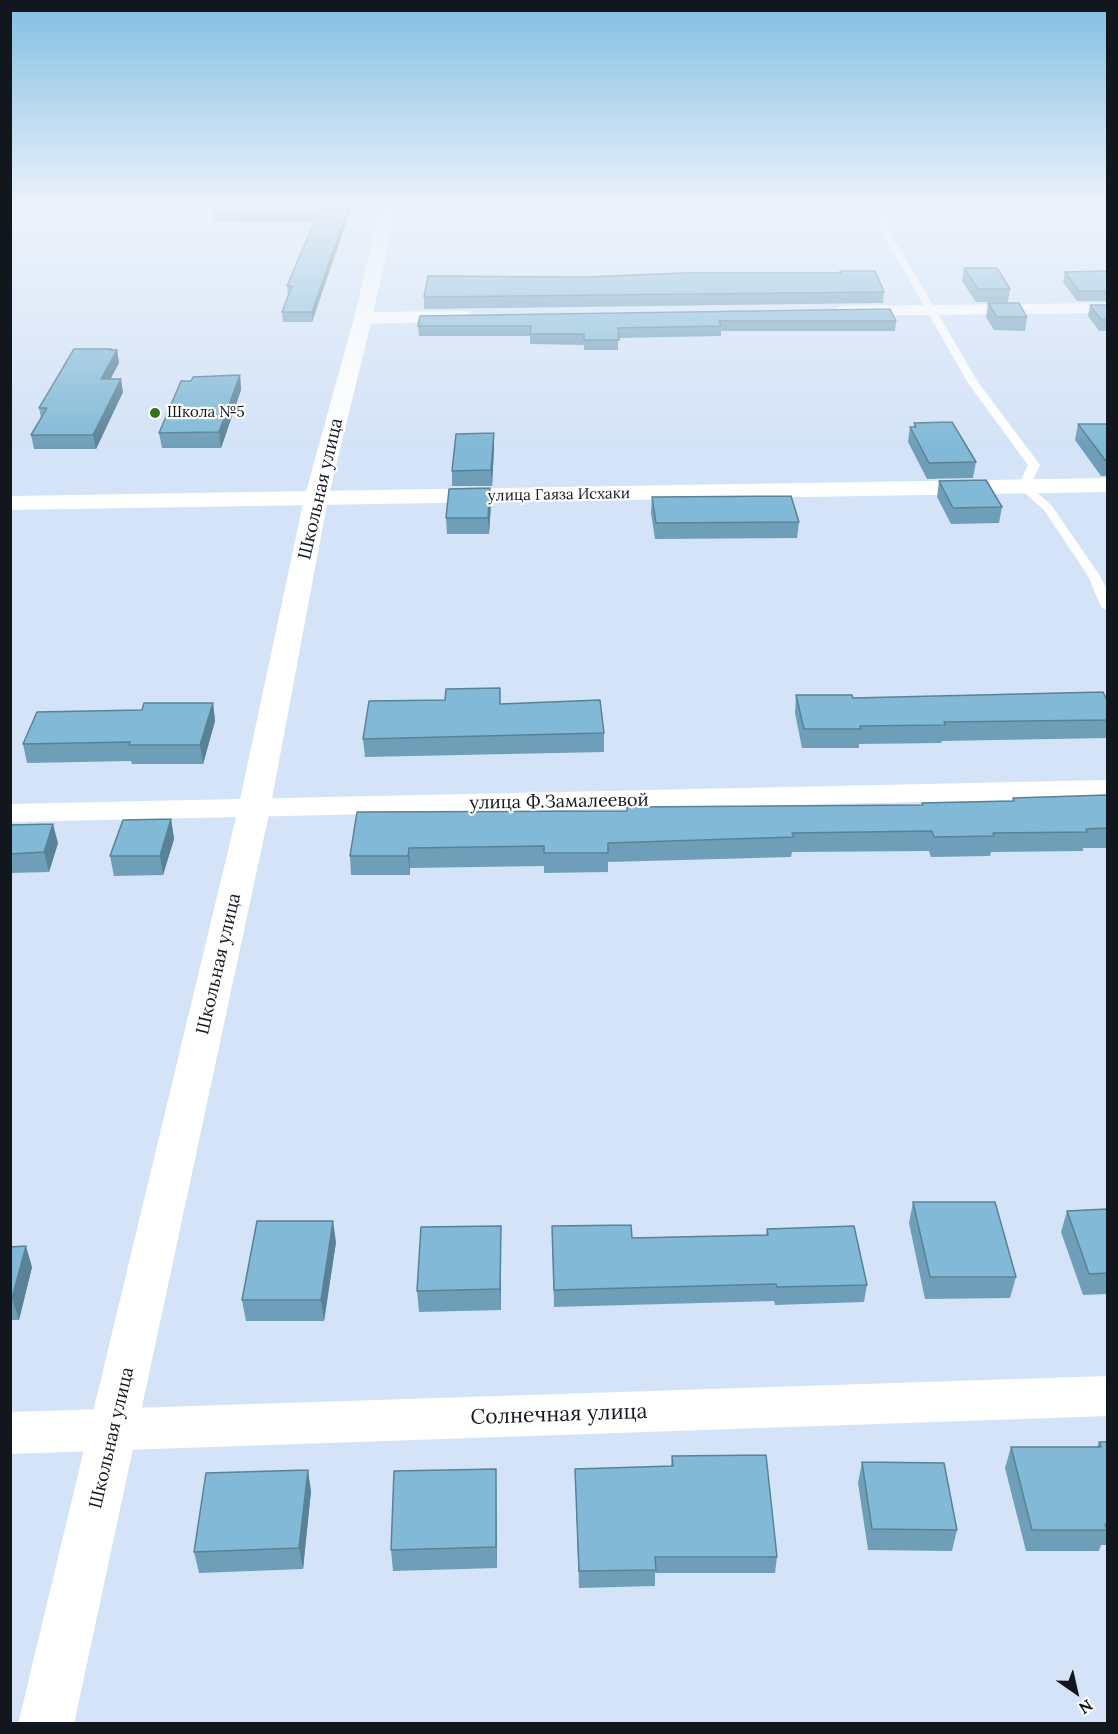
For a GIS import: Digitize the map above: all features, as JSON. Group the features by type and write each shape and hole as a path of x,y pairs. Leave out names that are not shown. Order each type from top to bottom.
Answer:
{"street":[{"name":"Школьная улица","path":"46,1724 115,1430 254,809 316,499 370,286"},
{"path":"825,312 1107,308"},
{"path":"363,318 481,316"},
{"name":"улица Гаяза Исхаки","path":"10,503 1107,485"},
{"name":"улица Ф.Замалеевой","path":"10,813 1107,789"},
{"name":"Солнечная улица","path":"10,1433 1107,1396"}],"lane":[{"path":"918,286 973,383 1034,465 1024,487 1048,508 1095,576 1107,607"}],"building":[{"path":"287,286 321,286 312,312 282,312 292,286"},
{"path":"426,286 881,286 884,292 424,297"},
{"path":"976,286 1008,286 1010,289 978,289"},
{"path":"1075,286 1107,286 1107,291 1079,291"},
{"path":"988,303 1019,303 1027,317 997,317"},
{"path":"1090,305 1107,305 1107,320 1101,320"},
{"path":"890,309 896,321 719,321 721,326 618,328 619,340 584,340 584,334 530,334 531,326 418,326 420,316"},
{"path":"74,349 117,350 101,379 121,379 93,435 31,435 47,408 39,408"},
{"path":"240,375 219,432 159,433 181,381 191,381 193,377"},
{"path":"952,422 976,462 929,463 910,427 916,427 914,423"},
{"path":"1078,424 1107,424 1107,460 1105,460"},
{"path":"494,433 491,470 452,471 456,434"},
{"path":"986,480 1002,507 953,508 939,481"},
{"path":"490,488 488,518 446,518 449,489"},
{"path":"791,496 799,522 656,523 652,497"},
{"path":"500,688 500,704 600,700 604,733 363,739 369,701 445,700 446,689"},
{"path":"1103,692 1107,700 1107,720 944,722 945,725 860,726 861,729 804,729 796,695 852,695 853,698"},
{"path":"144,703 213,703 200,745 129,745 130,742 23,744 37,712 142,710"},
{"path":"1107,795 1107,828 1086,829 1087,832 993,833 994,836 934,837 932,831 792,833 794,837 608,843 608,853 544,853 544,846 409,848 408,856 350,856 357,812 627,811 627,807 923,805 922,803 1014,801 1013,798"},
{"path":"171,819 160,856 110,856 123,820"},
{"path":"53,824 44,852 10,854 10,825"},
{"path":"913,1202 995,1202 1016,1277 930,1277"},
{"path":"1107,1209 1107,1273 1089,1274 1067,1211"},
{"path":"257,1221 333,1221 321,1300 242,1300"},
{"path":"631,1225 632,1238 768,1235 767,1229 854,1226 867,1285 777,1287 776,1284 554,1290 552,1226"},
{"path":"501,1226 500,1289 417,1291 421,1227"},
{"path":"26,1246 12,1298 10,1298 10,1247"},
{"path":"1099,1442 1107,1442 1107,1524 1105,1524 1107,1530 1032,1530 1011,1447 1101,1447"},
{"path":"766,1455 777,1557 655,1557 656,1570 579,1571 575,1469 673,1466 672,1456"},
{"path":"862,1462 944,1463 957,1530 872,1529"},
{"path":"496,1469 496,1547 391,1550 394,1471"},
{"path":"308,1470 299,1548 194,1552 206,1473"}],"place":[{"name":"Школа №5","path":"155,413"}]}
